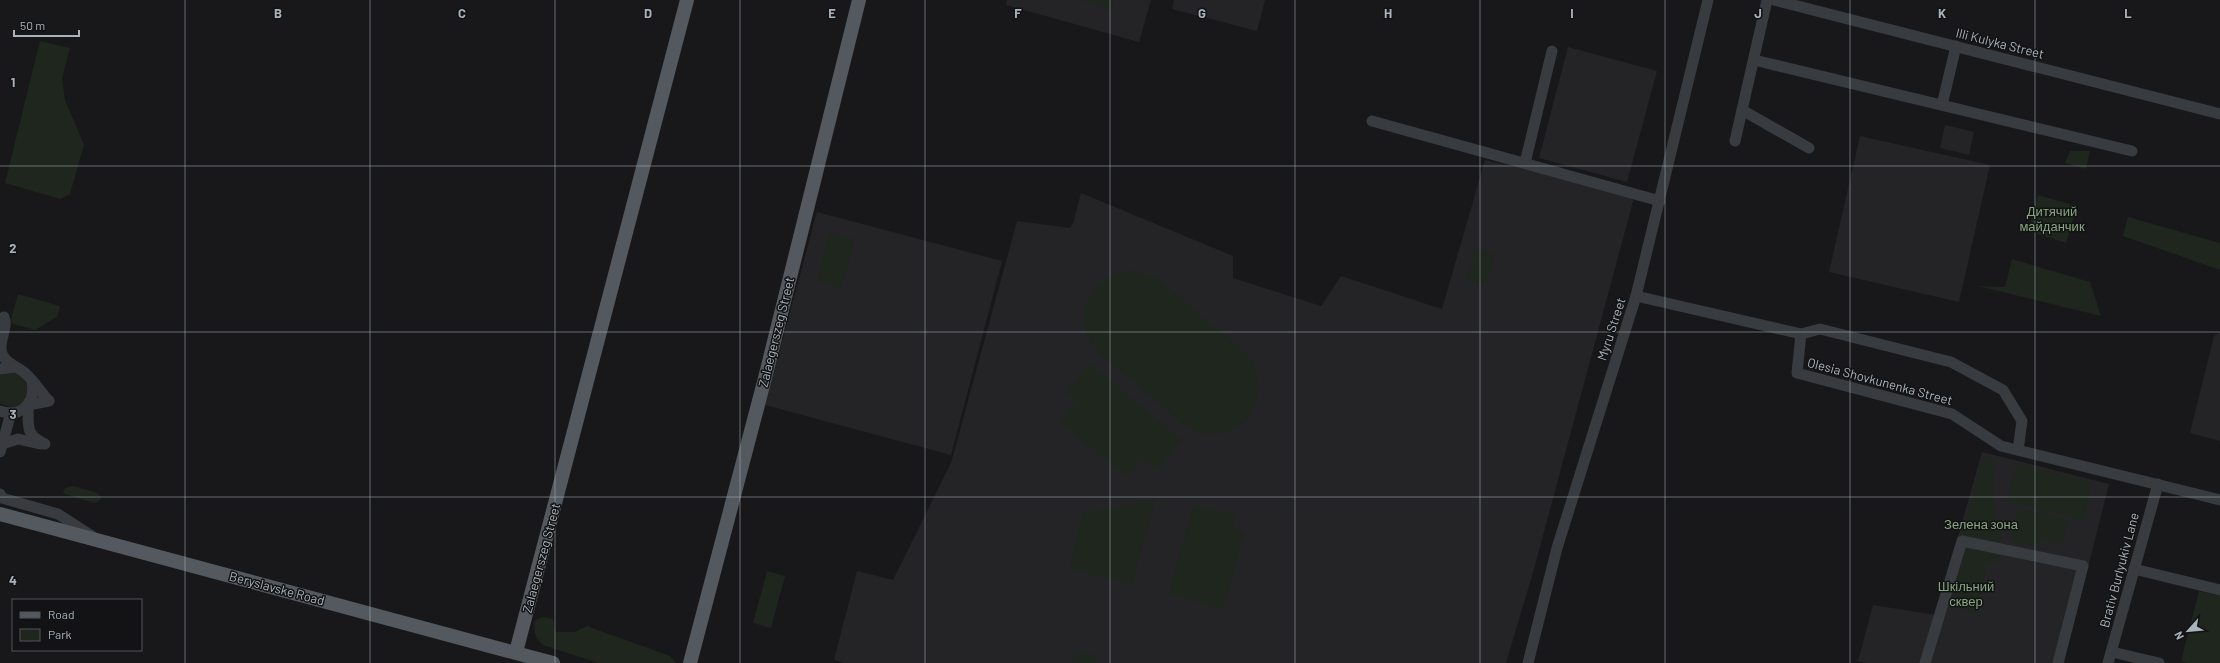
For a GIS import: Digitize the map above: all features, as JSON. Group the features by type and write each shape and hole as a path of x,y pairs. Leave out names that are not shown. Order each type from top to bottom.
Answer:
{"main road":[{"name":"Zalaegerszeg Street","path":"516,652 687,0"},
{"name":"Zalaegerszeg Street","path":"690,663 765,378 859,0"},
{"name":"Beryslavske Road","path":"0,514 553,663"}],"street":[{"name":"Myru Street","path":"1528,663 1557,548 1636,296 1708,0"},
{"path":"1735,141 1767,0"},
{"name":"Illi Kulyka Street","path":"1774,0 2220,114"},
{"path":"1942,105 1956,46"},
{"path":"1525,163 1552,51"},
{"path":"1754,60 2132,151"},
{"path":"1742,110 1809,148"},
{"path":"1372,121 1660,201"},
{"path":"1636,296 1801,334 1820,329 1951,362 2003,390 2022,421 2018,450"},
{"path":"0,322 4,317 6,323 0,343 4,358 28,375 32,382 49,401 28,405"},
{"name":"Olesia Shovkunenka Street","path":"1801,334 1797,373 1952,414 2001,446 2220,500"},
{"path":"0,369 15,367"},
{"path":"1,448 5,412 23,410 28,405 32,398 32,382"},
{"path":"1,448 18,439 32,444 45,444 33,438 29,432 28,405"},
{"name":"Brativ Burlyukiv Lane","path":"2108,663 2158,484"},
{"path":"0,494 2,498 58,514 100,541"},
{"path":"1925,663 1962,541 2083,566 2058,663"},
{"path":"2134,569 2220,590"},
{"path":"2112,652 2159,663"}],"shaded area":[{"path":"1007,0 1151,0 1139,42 1006,5"},
{"path":"1174,0 1265,0 1257,31 1172,9"},
{"path":"1568,47 1657,71 1627,182 1539,158"},
{"path":"1945,125 1974,132 1969,155 1940,148"},
{"path":"1860,136 1990,165 1959,302 1829,272"},
{"path":"1485,160 1635,194 1534,569 1506,663 845,663 834,660 857,571 893,580 951,463 1017,221 1070,228 1074,221 1081,193 1233,256 1233,278 1321,306 1341,276 1442,309"},
{"path":"817,212 1002,261 951,455 765,405"},
{"path":"2220,332 2220,441 2190,433 2214,336"},
{"path":"1982,452 2109,484 2064,663 1866,663 1858,661 1873,605 1936,615"}],"green space":[{"path":"1077,0 1115,0 1112,10"},
{"path":"40,41 70,48 62,78 65,100 84,145 70,194 60,199 5,183"},
{"path":"2070,151 2090,151 2086,169 2065,163"},
{"name":"Дитячий майданчик","path":"2038,195 2077,206 2066,243 2028,231"},
{"path":"2128,217 2220,243 2220,270 2123,236"},
{"path":"830,232 855,239 841,288 817,281"},
{"path":"1475,249 1495,254 1486,284 1467,279"},
{"path":"2012,259 2090,282 2101,316 1978,286 2005,287"},
{"path":"1130,271 1146,274 1160,281 1242,350 1253,364 1258,380 1257,395 1252,410 1243,422 1231,430 1215,434 1192,429 1102,355 1092,343 1086,330 1084,316 1087,303 1093,292 1102,282 1115,275"},
{"path":"18,294 60,306 58,316 35,330 10,323"},
{"path":"1090,363 1181,440 1157,470 1143,459 1127,477 1060,422 1077,401 1066,392"},
{"path":"15,372 23,379 27,386 26,399 15,406 8,406 0,403 0,375"},
{"name":"Зелена зона","path":"1983,456 1997,459 1992,487 2000,544 1961,537"},
{"path":"2017,464 2092,483 2083,520 2007,501"},
{"path":"73,486 98,493 101,498 99,501 94,503 63,493 65,488"},
{"path":"1155,500 1132,585 1069,568 1083,514"},
{"path":"1194,505 1236,516 1232,529 1244,533 1223,609 1169,594"},
{"path":"2019,508 2068,520 2062,544 2042,540 2040,547 2011,540"},
{"name":"Шкільний сквер","path":"1966,546 2002,552 1997,564 1987,563 1975,613 1949,605"},
{"path":"767,571 785,576 771,628 753,623"},
{"path":"2199,591 2220,596 2220,663 2189,663 2181,661"},
{"path":"543,617 553,619 555,632 575,632 587,626 670,656 676,663 598,663 543,645 536,637 534,627 535,620"},
{"path":"1083,652 1091,654 1097,663 1073,663 1076,656"}]}
